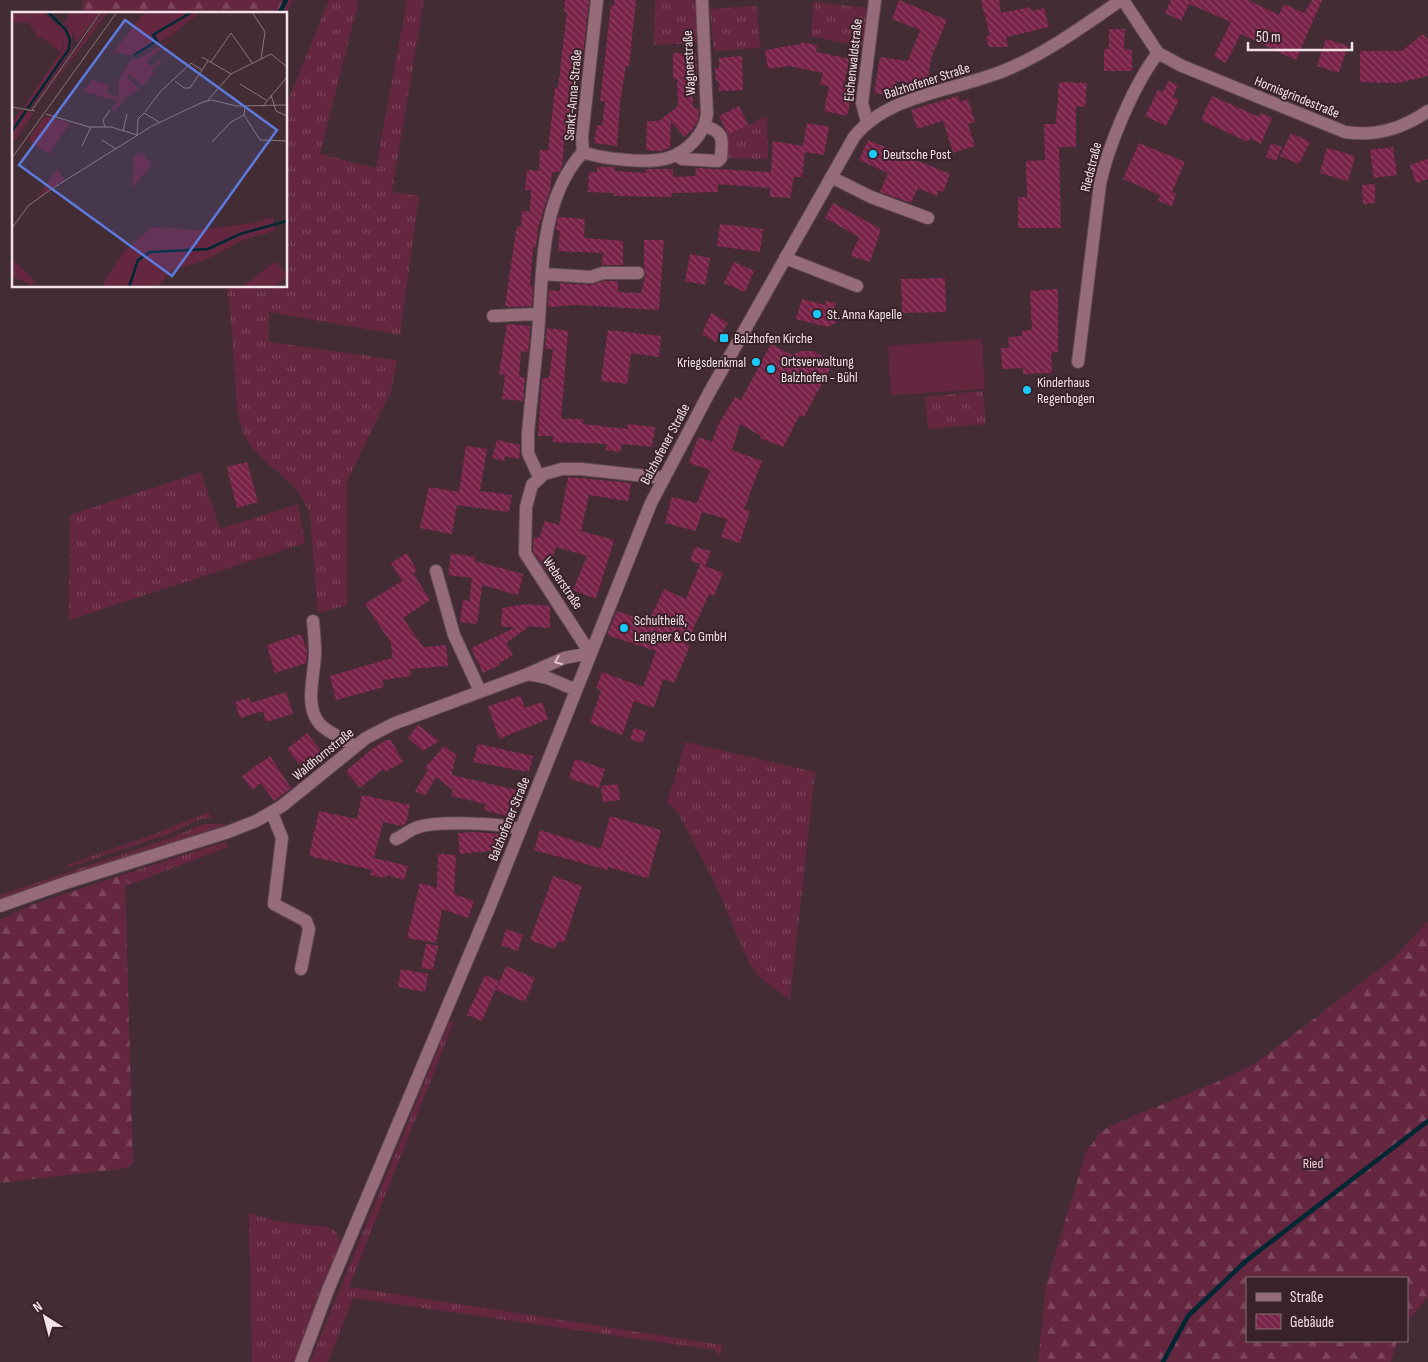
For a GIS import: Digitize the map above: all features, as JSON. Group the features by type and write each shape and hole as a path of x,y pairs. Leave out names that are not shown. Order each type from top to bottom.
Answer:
{"street":[{"name":"Sankt-Anna-Straße","path":"539,477 531,462 528,443 542,274 554,204 566,174 584,152 582,137 597,0"},
{"name":"Wagnerstraße","path":"702,0 706,126"},
{"name":"Eichenwaldstraße","path":"867,122 862,102 875,0"},
{"path":"1122,0 1158,53"},
{"name":"Balzhofener Straße","path":"300,1362 520,830 640,528 664,478 854,137 867,122 893,106 970,84 1009,69 1055,44 1122,0"},
{"name":"Hornisgrindestraße","path":"1158,53 1182,66 1345,132 1367,134 1390,131 1408,124 1428,111"},
{"name":"Riedstraße","path":"1078,362 1100,184 1106,159 1146,72 1158,53"},
{"path":"584,152 601,158 661,159 677,154 697,139 706,126 718,131 722,136 721,158 718,161 682,160 677,154"},
{"path":"831,177 870,197 928,218"},
{"path":"786,258 857,286"},
{"path":"542,274 591,276 603,273 638,273"},
{"path":"492,316 539,314"},
{"path":"539,477 562,469 581,469 664,478"},
{"name":"Weberstraße","path":"539,477 532,485 526,507 525,553 590,653"},
{"path":"436,571 454,635 480,691"},
{"path":"313,621 315,651 312,706 314,716 322,727 348,741 354,747"},
{"name":"Waldhornstraße","path":"0,906 228,832 272,813 354,747 393,724 528,674 564,658 590,653"},
{"path":"528,674 548,678 576,690"},
{"path":"272,813 282,838 274,904 302,918 309,929 301,969"},
{"path":"396,840 418,827 481,823 511,825 520,830"}],"green space":[{"path":"83,0 293,0 287,12 82,12"},
{"path":"329,0 359,0 320,154 376,168 407,0 424,0 392,192 419,196 400,335 269,312 269,342 397,360 391,391 347,481 347,605 318,613 310,516 305,503 289,482 259,456 241,427 237,404 227,288 288,288 288,100"},
{"path":"655,0 698,0 700,43 654,45"},
{"path":"814,2 868,8 862,47 811,36"},
{"path":"757,6 760,48 714,51 710,9"},
{"path":"767,116 768,159 727,158 726,136"},
{"path":"982,339 985,389 891,395 888,346"},
{"path":"983,391 986,424 928,429 925,397"},
{"path":"201,472 220,529 298,504 305,543 69,620 70,515"},
{"path":"686,742 815,772 790,1000 759,977 749,963 712,877 678,813 667,802"},
{"path":"208,812 211,818 200,819 169,834 66,868 67,865 160,832"},
{"path":"203,824 228,824 0,899 0,895 171,838"},
{"path":"225,842 228,847 126,886 125,878 119,876"},
{"path":"119,876 125,878 133,1163 127,1168 0,1183 0,920 32,905"},
{"name":"Ried","path":"1428,921 1428,1297 1408,1321 1408,1277 1246,1277 1246,1342 1397,1342 1391,1362 1038,1362 1046,1285 1086,1152 1100,1133 1110,1126 1229,1077 1256,1063 1394,958"},
{"path":"450,1020 454,1021 349,1287 722,1345 720,1357 715,1350 353,1298 328,1362 310,1362"},
{"path":"249,1213 279,1222 327,1227 336,1232 340,1242 340,1252 299,1362 252,1362"}],"building":[{"path":"565,0 589,0 580,81 576,80 569,140 564,140 562,167 559,172 552,172 550,190 538,228 536,247 533,247 530,285 533,286 532,306 509,307 505,305 517,226 521,227 522,211 530,212 531,190 525,190 527,170 539,171 540,150 548,151 555,88 558,88 567,12 564,11"},
{"path":"614,0 636,0 629,66 626,66 620,103 617,146 594,143 597,125 602,126 605,101 600,101 611,5 614,6"},
{"path":"899,0 947,20 931,58 927,86 896,81 894,96 874,93 880,57 908,61 920,30 892,19"},
{"path":"981,0 999,0 1001,13 1030,7 1031,11 1044,8 1049,27 1006,37 1008,47 989,47 986,36 990,36"},
{"path":"1171,0 1248,0 1279,15 1284,4 1304,13 1312,0 1322,0 1296,60 1241,34 1226,63 1214,56 1231,22 1189,4 1181,21 1165,13"},
{"path":"1109,29 1125,29 1124,49 1132,50 1132,71 1104,71 1104,49 1109,49"},
{"path":"1423,34 1428,40 1428,76 1398,83 1360,82 1360,51 1402,51"},
{"path":"1326,39 1348,46 1339,73 1317,66"},
{"path":"801,42 817,45 816,52 850,59 844,83 854,85 847,116 824,111 829,86 820,84 823,73 789,66 768,69 765,50 801,44"},
{"path":"673,53 696,53 697,78 692,78 693,108 699,108 698,119 693,129 684,137 671,121 670,148 660,151 646,150 647,121 659,121 678,106 677,79 673,78"},
{"path":"742,56 743,90 719,91 719,81 716,81 715,68 719,68 719,58"},
{"path":"1168,81 1178,85 1173,97 1179,100 1166,126 1145,116 1158,90 1163,92"},
{"path":"1059,82 1087,83 1085,107 1076,106 1076,147 1059,147 1061,228 1018,228 1018,197 1027,197 1026,161 1045,160 1044,124 1056,124"},
{"path":"958,96 960,102 968,99 975,122 968,124 975,146 953,153 943,121 917,129 911,110"},
{"path":"1212,96 1259,117 1260,113 1272,118 1261,144 1250,138 1248,142 1201,120"},
{"path":"739,106 748,125 728,135 719,116"},
{"path":"807,123 829,127 824,155 805,152 802,177 794,177 790,198 770,197 770,188 718,184 718,192 672,193 672,197 614,196 614,193 588,192 589,172 597,172 597,167 615,167 615,171 646,173 646,169 669,169 673,170 673,177 695,176 696,168 771,172 773,141 803,146"},
{"path":"1291,133 1310,142 1299,164 1280,156"},
{"path":"868,140 950,174 943,192 939,190 937,196 918,188 911,203 880,192 888,173 859,160"},
{"path":"1139,143 1185,162 1172,192 1176,194 1172,206 1158,201 1160,195 1123,179"},
{"path":"1271,143 1282,147 1276,161 1266,157"},
{"path":"1393,147 1397,175 1374,178 1370,150"},
{"path":"1327,148 1355,156 1348,181 1320,173"},
{"path":"1428,159 1428,179 1416,183 1410,165"},
{"path":"1375,184 1375,203 1363,204 1362,185"},
{"path":"833,203 881,229 870,262 851,256 859,237 825,218"},
{"path":"558,217 585,219 584,238 623,241 623,265 602,265 603,253 558,251 560,231 556,230"},
{"path":"720,224 763,229 760,252 717,246"},
{"path":"644,240 664,240 659,310 579,305 548,307 549,290 560,291 560,283 591,285 604,281 618,281 618,292 641,293 646,273 644,267"},
{"path":"690,254 710,258 705,285 685,281"},
{"path":"734,262 754,271 745,292 724,283"},
{"path":"945,278 946,312 902,313 901,279"},
{"path":"1058,289 1058,352 1051,353 1052,373 1023,374 1023,368 1002,369 1001,348 1009,348 1008,337 1022,336 1022,331 1032,330 1030,291"},
{"name":"St. Anna Kapelle","path":"802,299 825,305 826,301 836,303 834,311 838,316 837,322 828,327 796,319"},
{"path":"711,313 728,323 716,342 702,334"},
{"path":"507,324 530,326 529,347 527,352 521,351 519,377 525,377 523,401 502,399 505,375 499,374"},
{"path":"547,328 568,331 561,419 583,419 583,424 627,429 628,424 655,427 652,447 622,444 621,452 606,450 607,444 553,442 553,436 538,436 542,379 549,377 553,349 545,349"},
{"path":"608,330 661,336 659,357 631,353 627,384 601,381"},
{"path":"771,344 792,355 801,351 813,351 833,363 804,417 800,415 783,447 760,438 761,436 740,424 732,450 762,461 744,509 750,511 740,543 721,537 727,519 702,512 696,531 665,523 672,497 697,503 710,470 689,463 698,437 712,442 718,425 735,397 741,400"},
{"path":"497,440 520,445 519,459 505,456 504,461 492,458"},
{"path":"466,446 487,449 480,491 512,495 509,512 457,505 452,534 420,528 429,487 459,492"},
{"path":"247,462 258,502 237,508 227,467"},
{"path":"568,477 631,483 628,501 589,495 581,531 614,540 596,599 573,590 587,556 556,547 549,570 545,569 533,551 534,537 539,538 545,521 559,525"},
{"path":"695,547 711,551 705,566 690,560"},
{"path":"407,553 417,571 413,573 430,600 403,618 423,647 446,645 448,666 410,669 411,676 382,680 384,687 336,700 330,676 392,658 391,643 365,604 402,581 391,563"},
{"path":"451,553 475,557 475,561 523,574 518,595 482,585 477,624 460,622 463,600 469,601 472,578 448,575"},
{"path":"700,564 723,573 714,596 709,594 686,645 690,646 674,683 663,679 654,708 634,701 622,735 590,723 601,690 596,688 602,672 643,687 656,651 607,635 617,611 648,622 664,589 686,599"},
{"path":"526,604 550,606 550,628 526,626 527,628 506,643 513,655 499,663 500,665 483,673 471,648 515,628 501,626 502,608"},
{"path":"301,634 307,651 306,663 275,673 267,645"},
{"path":"286,692 293,714 266,722 263,711 240,718 235,702 249,698 251,703"},
{"path":"521,696 525,708 542,702 548,719 499,739 488,706"},
{"path":"418,725 439,741 423,751 408,738"},
{"path":"634,728 646,732 642,743 630,739"},
{"path":"307,733 321,751 302,767 287,749"},
{"path":"386,740 391,740 403,762 385,772 383,769 360,788 346,771"},
{"path":"478,744 533,756 529,772 473,762"},
{"path":"444,746 456,755 452,775 521,791 514,818 484,810 486,804 451,796 453,790 436,777 425,796 415,791 428,770 425,768"},
{"path":"270,756 291,788 274,801 261,783 252,790 242,776"},
{"path":"575,759 605,769 599,788 569,778"},
{"path":"618,784 620,800 603,802 601,786"},
{"path":"362,795 410,805 406,823 402,826 383,822 374,858 408,866 404,880 387,875 386,878 370,875 372,870 309,856 319,811 357,819"},
{"path":"610,816 661,830 648,878 608,867 608,870 534,850 540,830 601,849"},
{"path":"458,833 500,834 501,850 460,854"},
{"path":"438,854 456,855 454,894 474,901 468,918 442,909 436,943 407,938 420,883 437,888"},
{"path":"553,876 582,886 564,943 558,941 555,949 530,940"},
{"path":"506,929 523,935 518,951 501,945"},
{"path":"426,944 438,946 433,970 421,968"},
{"path":"506,966 535,978 525,1002 496,990"},
{"path":"401,969 428,974 425,992 398,987"},
{"path":"485,975 499,981 482,1021 467,1015"}],"waterway":[{"path":"280,12 286,0"},
{"path":"1163,1362 1188,1316 1246,1261 1428,1121"}],"place":[{"name":"Deutsche Post","path":"873,154"},
{"name":"St. Anna Kapelle","path":"817,314"},
{"name":"Balzhofen Kirche","path":"724,338"},
{"name":"Kriegsdenkmal","path":"756,362"},
{"name":"Ortsverwaltung Balzhofen - Bühl","path":"771,369"},
{"name":"Kinderhaus Regenbogen","path":"1027,390"},
{"name":"Schultheiß, Langner & Co GmbH","path":"624,628"}]}
